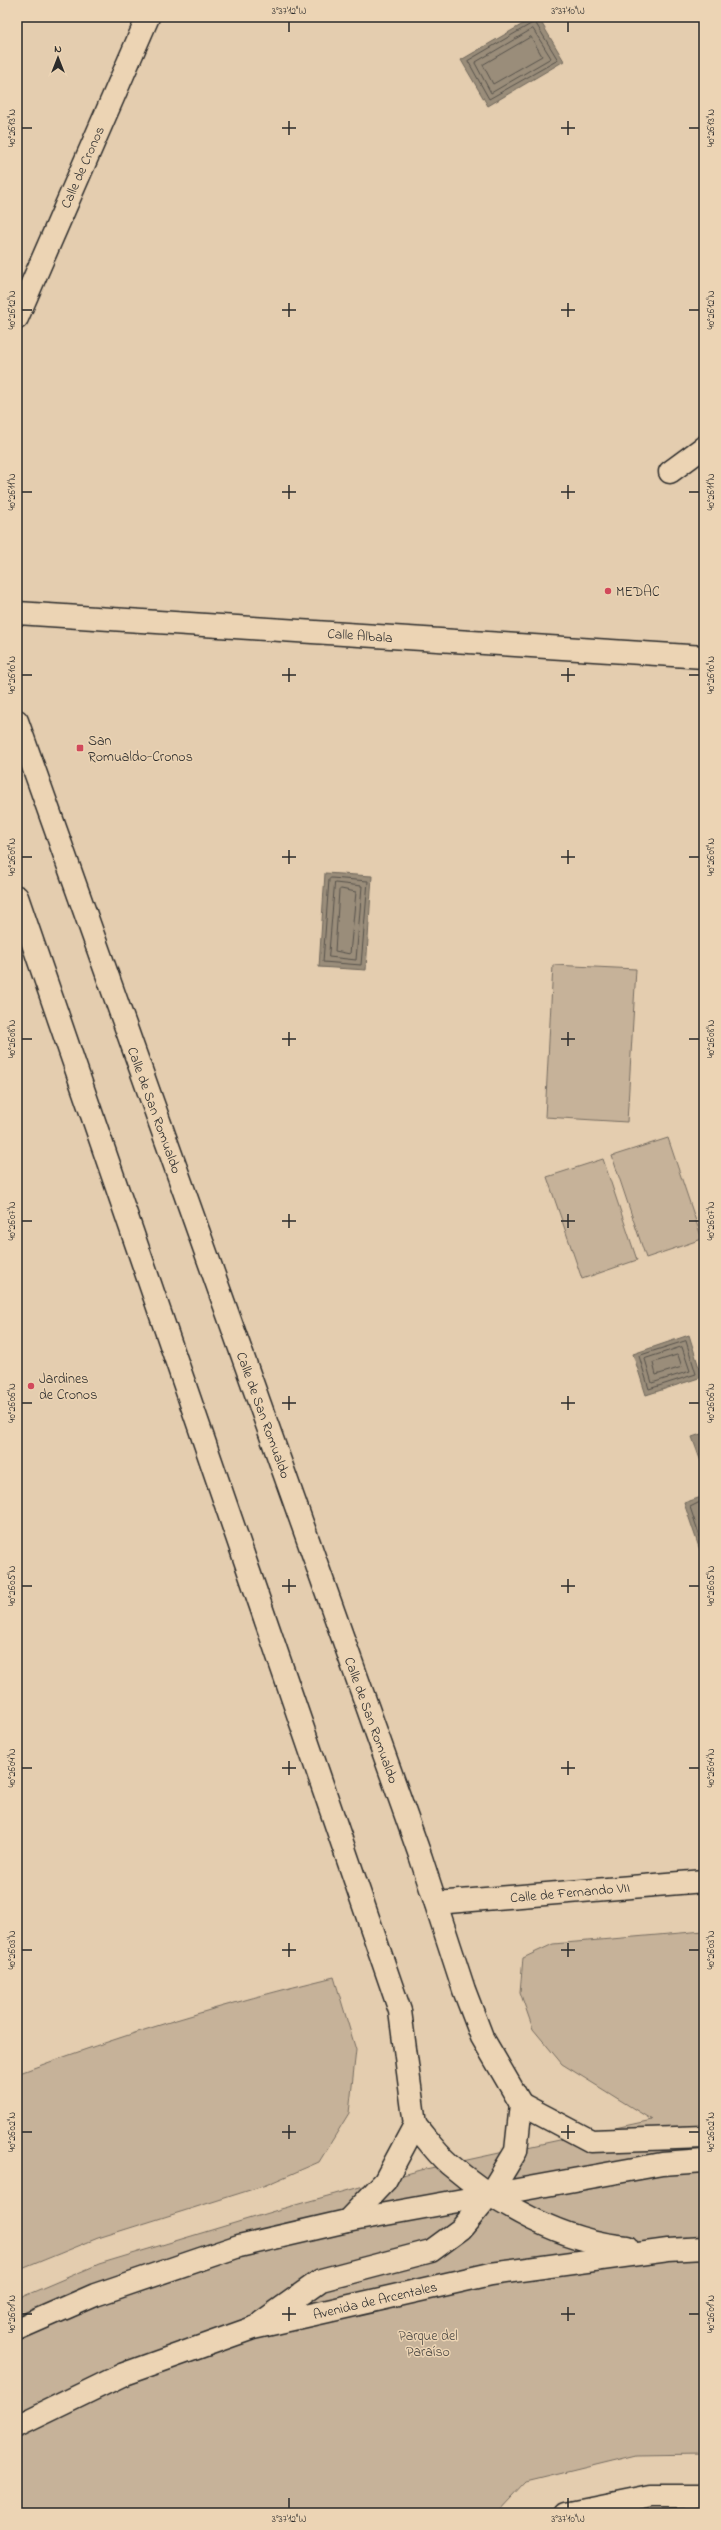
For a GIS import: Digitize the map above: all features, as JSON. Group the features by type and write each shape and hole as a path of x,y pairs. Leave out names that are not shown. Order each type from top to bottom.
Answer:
{"main road":[{"name":"Calle de Cronos","path":"17,318 148,17"},
{"path":"670,472 704,447"},
{"name":"Calle Albala","path":"17,613 704,657"},
{"name":"Calle de San Romualdo","path":"17,721 436,1903 464,1990 482,2037 521,2104"},
{"path":"17,897 400,2011 415,2125 448,2164 490,2194 554,2230 602,2245 668,2250"},
{"name":"Calle de Fernando VII","path":"436,1903 704,1881"},
{"path":"253,2328 321,2280 431,2251 461,2229 490,2194 516,2150 521,2104 591,2141 704,2137"},
{"path":"346,2221 385,2181 415,2125"},
{"path":"17,2329 95,2295 239,2246 346,2221 490,2194 662,2164 704,2161"},
{"name":"Avenida de Arcentales","path":"17,2426 124,2374 253,2328 491,2274 668,2250 704,2248"},
{"path":"567,2513 651,2496 704,2496"}],"green space":[{"path":"553,965 636,969 627,1122 545,1117"},
{"path":"668,1138 702,1239 646,1258 612,1156"},
{"path":"603,1159 637,1260 582,1279 547,1177"},
{"name":"Parque del Paraíso","path":"704,1931 704,2454 637,2455 526,2482 497,2513 17,2513 17,2299 99,2264 281,2209 421,2170 652,2120 562,2064 533,2029 520,1992 523,1958 553,1944"},
{"path":"334,1977 356,2050 349,2113 319,2162 266,2185 98,2238 17,2271 17,2074 95,2046 174,2021"}],"water":[{"path":"535,17 538,17 564,61 488,106 461,60"},
{"path":"325,873 372,876 366,970 319,967"},
{"path":"689,1335 702,1377 646,1395 633,1354"},
{"path":"704,1433 704,1470 692,1437"},
{"path":"704,1496 704,1559 703,1559 684,1503"}],"place":[{"name":"MEDAC","path":"608,591"},
{"name":"San Romualdo-Cronos","path":"80,748"},
{"name":"Jardines de Cronos","path":"31,1386"}]}
